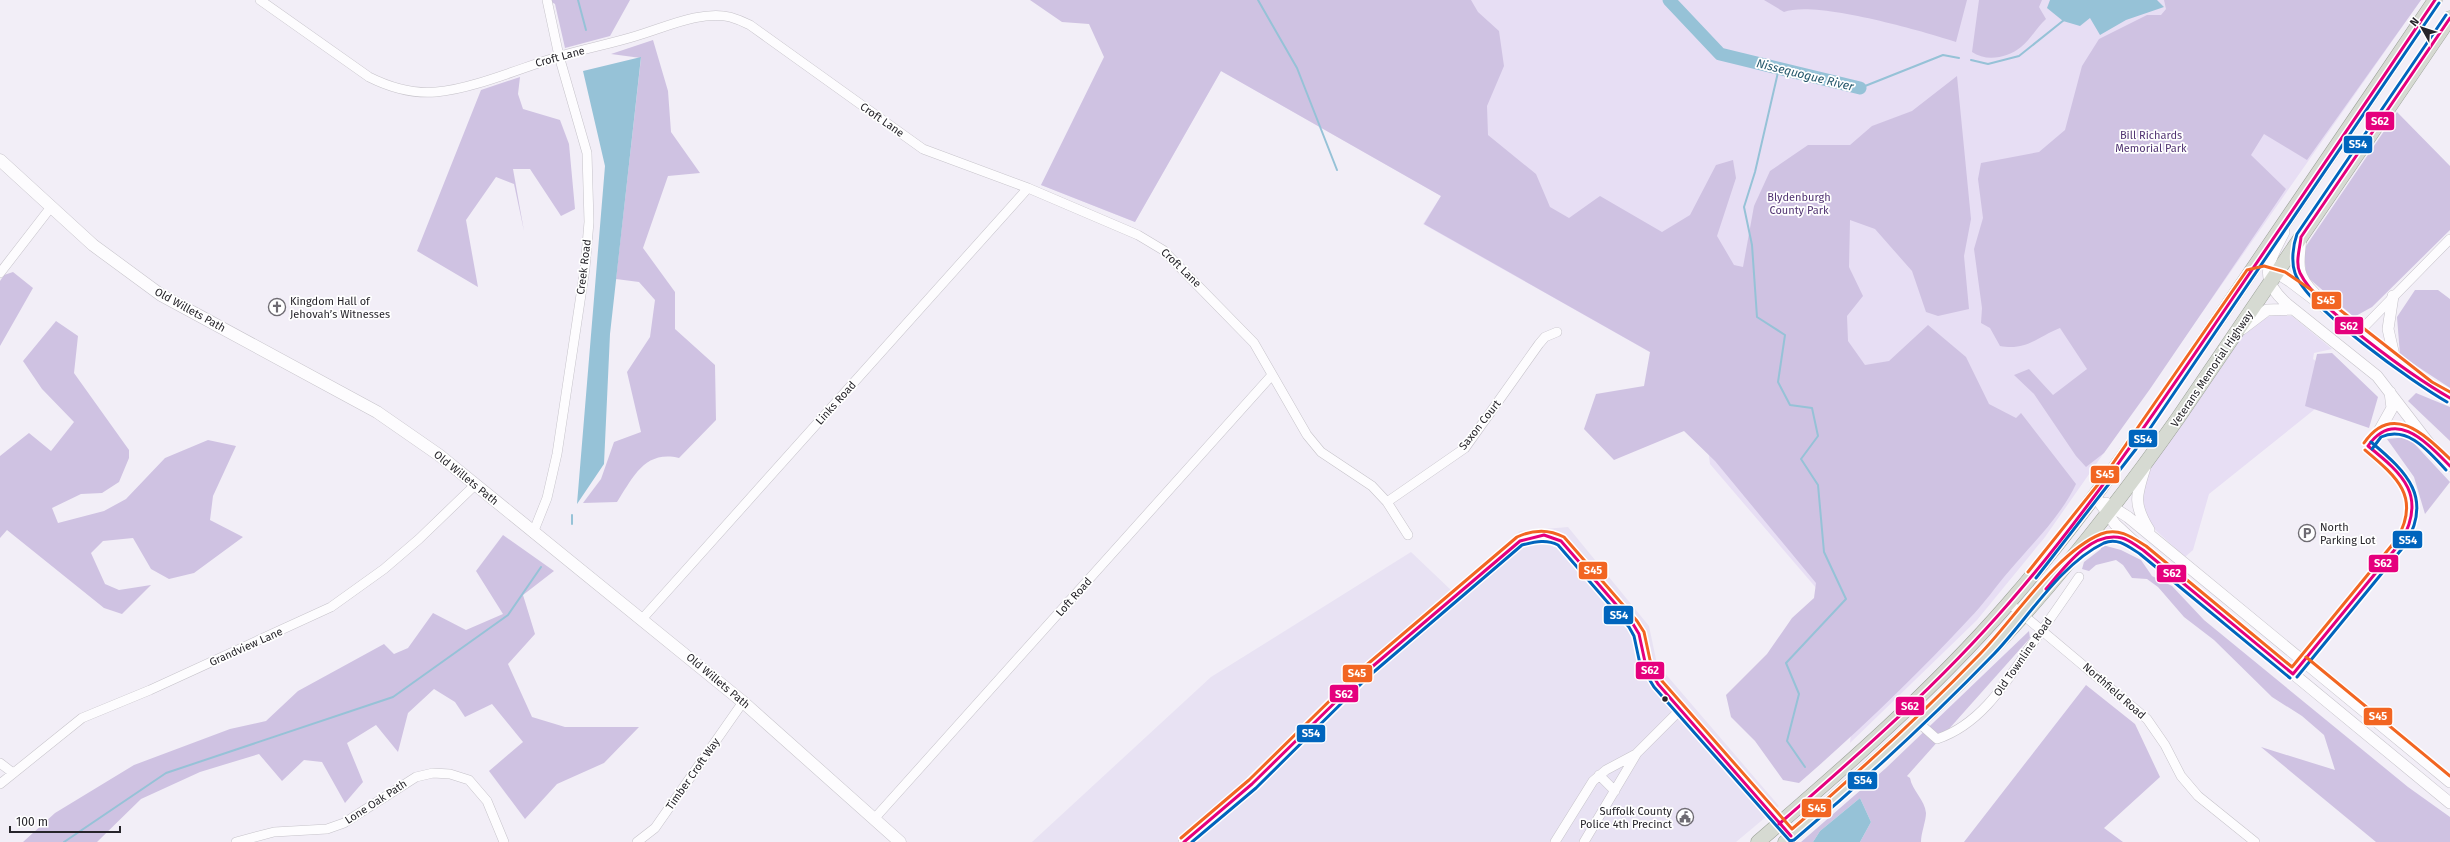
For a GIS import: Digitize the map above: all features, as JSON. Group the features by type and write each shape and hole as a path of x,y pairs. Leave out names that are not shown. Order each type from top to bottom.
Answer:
{"highway":[{"name":"Veterans Memorial Highway","path":"1758,842 1902,715 2009,603 2095,496 2249,275 2435,0"},
{"name":"Veterans Memorial Highway","path":"1788,839 1852,785 1919,723 2023,615 2070,561 2146,463 2234,335 2271,276 2301,237 2449,21"}],"main road":[{"name":"Old Willets Path","path":"0,160 93,245 161,295 377,412 439,455 533,533 643,618 743,702 900,842"}],"street":[{"name":"Croft Lane","path":"260,0 369,77 381,84 415,92 435,92 455,89 559,56 611,44 698,18 714,15 730,17 750,25 923,149 1028,188 1138,235 1163,250 1254,342 1307,435 1317,447 1341,467 1372,486 1387,502 1408,535"},
{"name":"Creek Road","path":"533,533 547,498 557,454 585,268 589,222 587,154 559,56 547,0"},
{"name":"Links Road","path":"643,618 1028,188"},
{"path":"2299,201 2271,259 2271,276 2282,299 2357,358 2389,390 2434,450 2450,466"},
{"path":"0,272 51,207"},
{"path":"2301,237 2298,264 2300,274 2309,288 2332,310 2359,332 2429,386 2450,398"},
{"path":"2359,332 2450,239"},
{"path":"2249,275 2271,276 2332,310"},
{"path":"2393,296 2388,329 2395,360"},
{"path":"2234,335 2264,312 2277,308 2293,309"},
{"name":"Saxon Court","path":"1387,502 1431,473 1465,448 1539,344 1545,337 1558,332"},
{"name":"Loft Road","path":"874,819 1272,374"},
{"path":"2389,390 2392,408 2378,433 2388,430 2403,429 2434,450"},
{"path":"2146,463 2136,504 2140,516 2153,538"},
{"name":"Grandview Lane","path":"0,784 82,718 150,690 331,607 390,564 475,485"},
{"path":"2095,496 2110,511 2143,550"},
{"path":"2110,511 2153,538 2450,782"},
{"path":"1184,842 1252,784 1366,672 1520,541 1536,535 1553,537 1561,542 1626,615 1639,634 1648,670 1680,710 1779,824 1788,839"},
{"path":"2070,561 2100,540 2111,536 2125,538 2143,550 2450,803"},
{"name":"Old Townline Road","path":"1919,723 1928,733 1937,739 1953,734 1978,715 2000,692 2079,576"},
{"name":"Northfield Road","path":"2009,603 2147,719 2165,745 2181,776 2198,796 2255,842"},
{"name":"Timber Croft Way","path":"637,842 655,828 743,702"},
{"path":"1555,842 1584,792 1599,775 1637,753 1680,710"},
{"path":"2364,732 2374,720"},
{"path":"1584,842 1637,753"},
{"path":"0,763 13,773"},
{"name":"Lone Oak Path","path":"236,842 274,832 326,829 344,823 416,777 433,773 450,774 469,780 486,801 504,842"},
{"path":"1599,775 1615,791"}],"shaded area":[{"path":"1568,527 1649,626 1657,664 1779,806 1736,842 1032,842 1211,677 1411,552 1453,592 1520,531"}],"green space":[{"path":"548,0 630,0 610,36 565,48 555,4"},
{"name":"Blydenburgh County Park","path":"1030,0 1471,0 1478,12 1499,31 1504,66 1487,106 1488,135 1536,174 1550,207 1569,218 1600,196 1662,232 1690,215 1716,165 1733,160 1736,178 1717,236 1734,265 1743,267 1754,206 1770,171 1808,145 1850,145 1872,126 1912,111 1957,76 1971,219 1964,256 1969,309 1938,316 1926,312 1912,271 1875,229 1850,220 1849,267 1863,296 1847,316 1848,341 1865,365 1889,361 1928,325 1966,357 1989,404 2016,418 2021,413 2076,484 2063,507 2046,529 1985,601 1928,662 1865,724 1799,783 1783,780 1755,741 1731,717 1726,695 1767,654 1792,618 1814,598 1816,583 1715,461 1684,431 1614,460 1584,429 1596,394 1644,386 1650,352 1424,224 1441,196 1221,71 1135,222 1041,185 1104,57 1089,24 1062,22"},
{"name":"Blydenburgh County Park","path":"1093,0 2421,0 2045,537 1977,620 1850,743 1852,722 1829,603 1710,464 1699,380 1423,224 1441,196 1221,71 1135,222 1041,185 1135,24"},
{"path":"1764,0 1967,0 1956,42 1869,18 1843,13 1799,9 1784,12"},
{"path":"1979,0 2042,0 2039,7 2046,19 2025,44 2016,51 2003,56 1990,58 1984,57 1972,52"},
{"name":"Bill Richards Memorial Park","path":"2164,0 2421,0 2307,160 2264,134 2251,155 2286,189 2150,389 2104,453 2086,467 2076,456 2034,394 2014,375 2029,369 2053,395 2087,369 2060,328 2025,345 2009,347 2000,346 1990,328 1981,323 1982,308 1974,249 1983,218 1978,179 1981,163 2039,152 2065,130 2082,66 2099,39 2147,15 2161,15 2166,9"},
{"path":"653,40 668,91 671,132 700,173 668,176 643,248 675,292 675,329 715,365 716,420 679,458 657,458 648,462 634,475 617,502 583,503 601,479 614,442 641,432 627,372 650,337 655,300 639,282 616,279 641,58 611,54"},
{"path":"520,77 518,94 523,109 560,120 569,144 575,209 561,216 530,169 513,169 524,231 514,184 496,177 466,220 478,287 417,251 481,90"},
{"path":"2397,112 2450,166 2450,230 2372,307 2354,317 2306,276 2304,249"},
{"path":"13,272 33,288 0,346 0,281 4,275"},
{"path":"2415,290 2438,290 2450,299 2450,388 2400,355 2397,317"},
{"path":"2273,315 2292,316 2332,349 2314,353 2313,359 2370,398 2315,409 2209,494 2193,550 2185,557 2152,527 2140,511 2144,476 2251,323"},
{"path":"56,321 78,336 74,373 129,450 129,458 119,482 102,493 81,494 52,508 58,523 104,511 126,499 165,458 208,440 236,446 213,496 210,520 243,537 194,573 169,579 151,569 133,538 103,541 91,553 105,584 119,590 151,585 122,614 104,608 7,530 0,538 0,456 29,433 51,451 74,422 42,389 23,361"},
{"path":"2332,353 2378,397 2369,428 2305,406 2317,354"},
{"path":"2416,393 2450,407 2450,441 2408,401"},
{"path":"2408,437 2450,482 2425,514 2414,477 2387,439"},
{"path":"503,535 554,571 523,595 535,634 508,664 532,717 565,727 639,727 604,763 557,784 525,819 489,771 523,742 492,704 465,717 455,702 434,689 408,713 398,752 376,725 347,743 363,782 345,803 322,762 304,760 282,781 259,754 200,772 141,799 97,842 23,842 55,813 134,765 230,729 266,721 298,691 384,644 394,654 408,648 433,613 466,630 503,614 476,571"},
{"path":"2099,544 2121,550 2141,560 2152,576 2172,586 2204,620 2408,787 2450,817 2450,842 2376,842 2261,747 2335,770 2324,735 2302,716 2272,697 2214,640 2184,617 2158,587 2147,579 2132,578 2123,565 2116,560 2096,565 2089,571 2082,569 2084,562 2101,549"},
{"path":"2029,631 2030,638 1907,776 1910,778 1913,787 1925,808 1926,816 1921,842 1860,842 1871,822 1860,798 1820,831 1813,842 1801,842 1886,768"},
{"path":"2086,685 2135,724 2160,777 2104,828 2123,842 1964,842"}],"water":[{"path":"2050,0 2157,0 2164,7 2126,20 2100,35 2090,18 2080,26 2063,21 2047,8"},
{"path":"641,57 610,334 604,464 577,504 605,166 583,71"},
{"path":"1860,798 1871,822 1860,842 1813,842 1820,831"}],"waterway":[{"path":"578,0 586,30"},
{"path":"1258,0 1297,68 1337,170"},
{"name":"Nissequogue River","path":"1669,0 1720,54 1860,88"},
{"name":"Nissequogue River","path":"1971,60 1988,64 2019,56 2064,20"},
{"name":"Nissequogue River","path":"1860,88 1943,55 1959,58"},
{"path":"1779,68 1755,172 1744,207 1752,245 1757,317 1785,335 1778,382 1790,405 1812,408 1818,436 1801,459 1818,485 1824,552 1846,599 1786,663 1799,694 1787,741 1805,767"},
{"path":"572,515 572,524"},
{"path":"64,842 166,773 393,697 508,615 541,567"}],"transit line":[{"name":"S62","path":"1779,824 1898,718 1955,662 2009,603 2067,532 2122,459 2174,384 2435,0"},
{"name":"S54","path":"2036,578 2136,449 2439,3"},
{"name":"S54","path":"2446,15 2297,234 2294,243 2293,259 2295,273 2304,288 2319,305 2363,344 2411,379 2447,402"},
{"name":"S62","path":"2450,18 2301,237 2298,260 2300,273 2310,288 2326,305 2368,342 2414,375 2450,398"},
{"name":"S45","path":"2028,572 2100,482 2247,270 2264,266 2285,272 2335,306 2432,382 2450,392"},
{"name":"S45","path":"2364,443 2375,431 2386,425 2397,423 2408,426 2419,432 2450,459"},
{"name":"S62","path":"2368,446 2378,435 2389,429 2400,429 2421,439 2450,466"},
{"name":"S54","path":"2372,449 2381,437 2391,434 2409,437 2425,448 2446,470"},
{"name":"S54","path":"2297,677 2405,545 2413,528 2417,513 2416,500 2412,488 2396,465 2371,442"},
{"name":"S62","path":"2293,674 2401,542 2409,526 2412,512 2408,488 2392,467 2368,446"},
{"name":"S45","path":"1181,838 1249,780 1363,668 1517,537 1540,531 1558,534 1564,537 1637,621 1644,632 1650,660 1662,681 1792,829 1888,744 1934,700 1993,640 2037,588 2068,555 2085,543 2107,532 2119,532 2125,534 2146,546 2292,667 2397,539 2404,524 2407,511 2406,500 2402,489 2387,469 2365,450"},
{"name":"S62","path":"1184,842 1252,784 1366,672 1520,541 1544,535 1561,541 1633,624 1639,634 1645,662 1658,684 1791,836"},
{"name":"S62","path":"2046,589 2069,562 2089,545 2099,540 2111,537 2125,539 2143,550 2293,674"},
{"name":"S54","path":"1192,842 1256,788 1369,676 1522,545 1536,542 1549,542 1558,545 1629,627 1634,636 1640,664 1654,687 1790,841 1794,840 1846,795 1896,750 1970,679 2073,564 2088,552 2109,541 2119,542 2140,554 2290,678"},
{"name":"S45","path":"2306,657 2450,776"}],"place":[{"name":"Kingdom Hall of Jehovah’s Witnesses","path":"277,307"},
{"name":"North Parking Lot","path":"2307,533"},
{"name":"Suffolk County Police 4th Precinct","path":"1685,817"}]}
